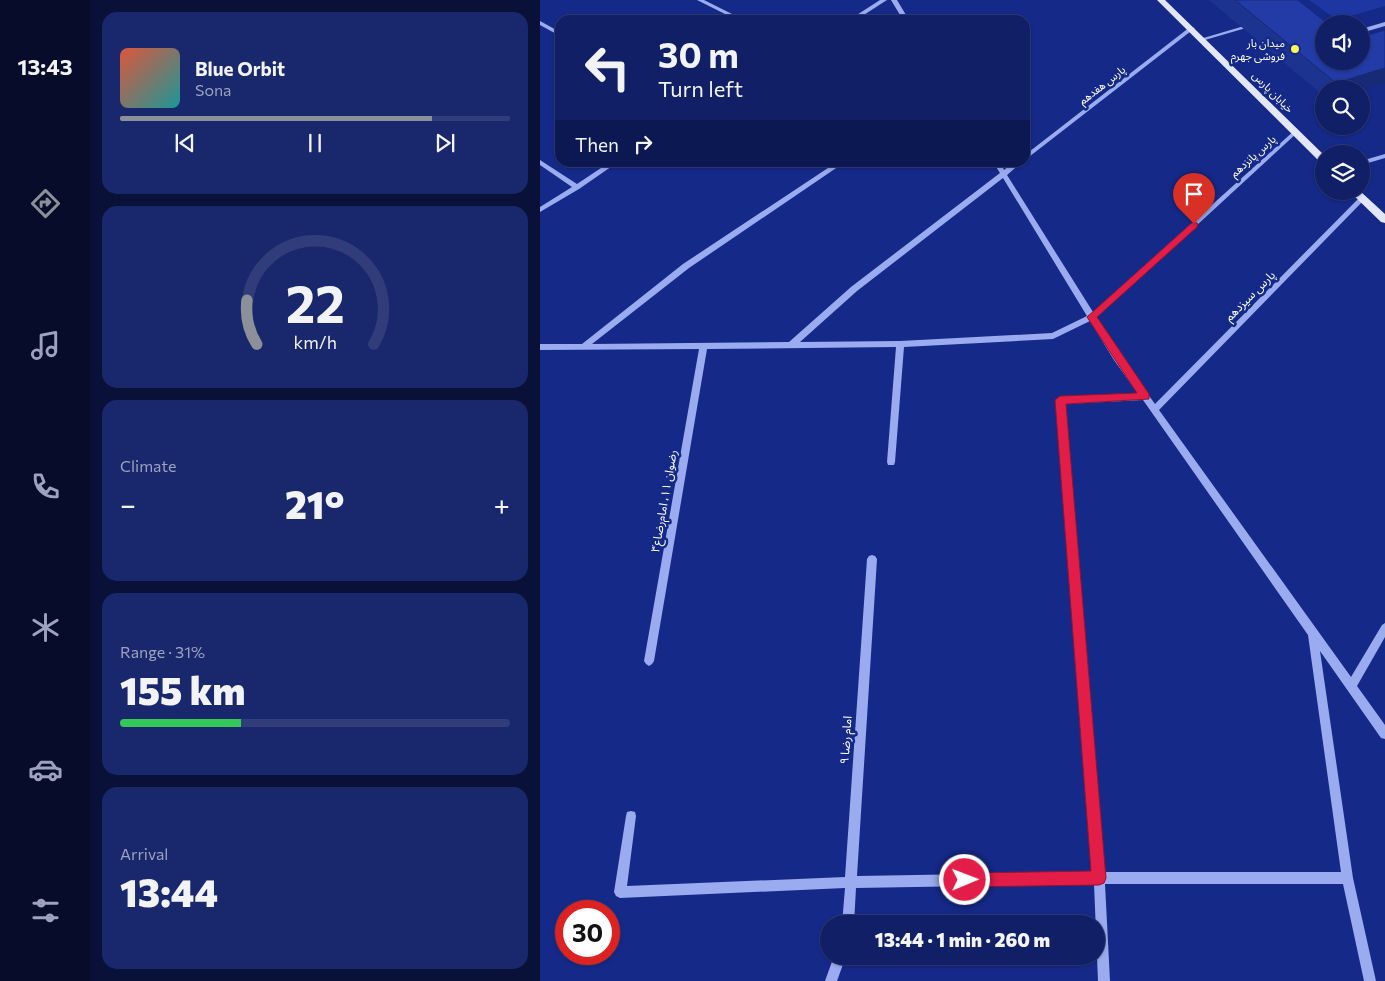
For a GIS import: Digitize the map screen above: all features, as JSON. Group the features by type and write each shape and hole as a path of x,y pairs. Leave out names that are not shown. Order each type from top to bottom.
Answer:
{"main road":[{"name":"خیابان پارس","path":"1161,0 1192,28 1315,152"},
{"path":"1363,200 1385,220"}],"street":[{"path":"700,0 731,15"},
{"path":"860,15 884,0"},
{"path":"894,0 903,15"},
{"path":"1203,39 1259,22"},
{"path":"540,23 555,31"},
{"path":"1370,28 1385,24"},
{"name":"پارس‌ هفدهم","path":"1030,154 1192,28"},
{"name":"پارس‌ پانزدهم","path":"540,347 900,344 1053,336 1092,317 1295,132"},
{"path":"1370,160 1385,156"},
{"path":"540,162 577,187"},
{"path":"540,210 607,167"},
{"path":"584,346 686,266 834,167"},
{"path":"999,167 1092,317 1154,410 1385,734"},
{"path":"791,345 854,289 1013,167"},
{"name":"پارس‌ سیزدهم","path":"1154,410 1361,200"},
{"path":"891,462 900,344"},
{"name":"رضوان ۱۱، امام‌رضا‌ع‌۳","path":"649,661 704,345"},
{"path":"1104,981 1099,878 1060,400 1145,396"},
{"name":"امام رضا ۹","path":"849,915 872,558"},
{"path":"1351,686 1385,628"},
{"path":"1313,632 1347,878 1370,981"},
{"path":"631,816 620,892 851,882 1099,878 1347,878"},
{"path":"831,981 837,965"}],"shaded area":[{"path":"1309,0 1385,0 1385,6 1354,15 1330,15"}],"building":[{"path":"1235,0 1298,0 1317,15 1315,15 1315,66"},
{"path":"1385,30 1385,68 1346,80 1332,80 1320,70 1370,70 1370,34"}],"place":[{"name":"میدان بار فروشی جهرم","path":"1295,49"}],"route":[{"path":"965,880 1099,878 1060,400 1145,396 1117,358 1092,317 1194,224"}]}
